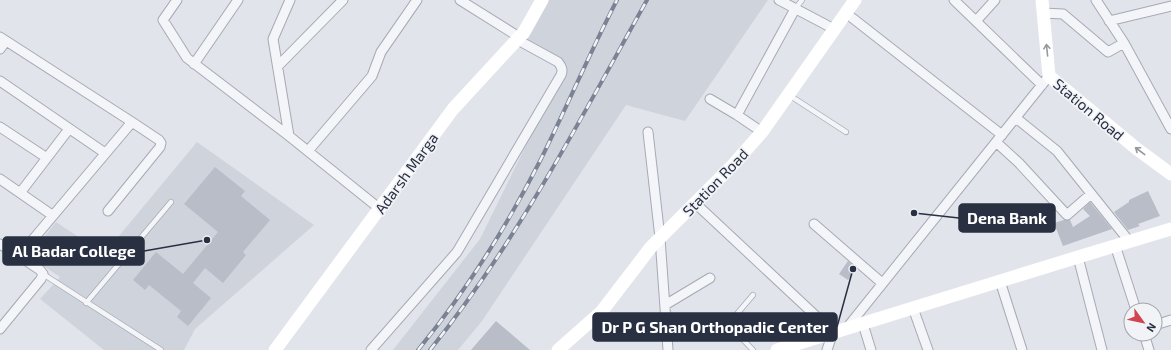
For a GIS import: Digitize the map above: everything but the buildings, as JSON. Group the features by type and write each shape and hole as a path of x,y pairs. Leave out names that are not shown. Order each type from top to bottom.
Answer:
{"main road":[{"name":"Adarsh Marga","path":"275,350 453,109 524,32 542,0"},
{"name":"Station Road","path":"558,350 602,311 651,247 732,166 762,132 855,0"},
{"name":"Station Road","path":"1043,6 1046,80 1171,174"},
{"path":"777,350 1171,229"}],"street":[{"path":"176,0 163,20 187,58 289,136 380,209"},
{"path":"194,64 238,0"},
{"path":"289,136 273,39 290,0"},
{"path":"278,66 344,0"},
{"path":"308,151 372,76 381,52 417,0"},
{"path":"371,350 457,252 561,76 562,70 558,62 460,0"},
{"path":"779,0 834,29"},
{"path":"827,350 839,331 882,283 1046,80 976,21 954,0"},
{"path":"976,21 995,0"},
{"path":"1096,0 1124,43 1171,128"},
{"path":"1043,6 1063,14 1108,52 1124,43"},
{"path":"1109,21 1171,6"},
{"path":"737,115 795,9"},
{"path":"846,12 999,138 1019,163 1067,214 1091,194"},
{"path":"0,50 3,39 159,140 161,143 160,147 108,211"},
{"path":"0,81 105,153"},
{"path":"710,99 762,132"},
{"path":"1016,118 1057,151 1129,241"},
{"path":"19,256 52,215 132,122"},
{"path":"0,127 46,158"},
{"path":"20,193 69,129"},
{"path":"648,132 660,238 668,350"},
{"path":"0,179 52,215"},
{"path":"695,203 839,331"},
{"path":"814,224 882,283"},
{"path":"0,244 40,270 43,274 41,279 1,325"},
{"path":"1115,245 1133,302"},
{"path":"1078,257 1102,350"},
{"path":"665,305 710,278"},
{"path":"1000,281 1022,350"},
{"path":"912,308 928,350"},
{"path":"863,324 872,350"}],"lane":[{"path":"795,9 802,0"},
{"path":"788,94 846,132"},
{"path":"86,303 171,202"},
{"path":"43,274 161,350"},
{"path":"753,295 729,325 753,350"}],"shaded area":[{"path":"549,0 768,0 685,121 626,105 482,321 458,350 393,350 480,239 562,72 526,42"},
{"path":"197,142 314,225 195,329 184,350 104,350 40,299 60,277 29,256 56,222 104,254"}],"railway":[{"path":"418,350 453,305 485,258 514,210 541,159 597,39 617,0"},
{"path":"430,350 491,267 519,224 572,135 647,0"}],"place":[{"name":"Dena Bank","path":"914,213"},
{"name":"Al Badar College","path":"207,240"},
{"name":"Dr P G Shan Orthopadic Center","path":"853,269"}]}
